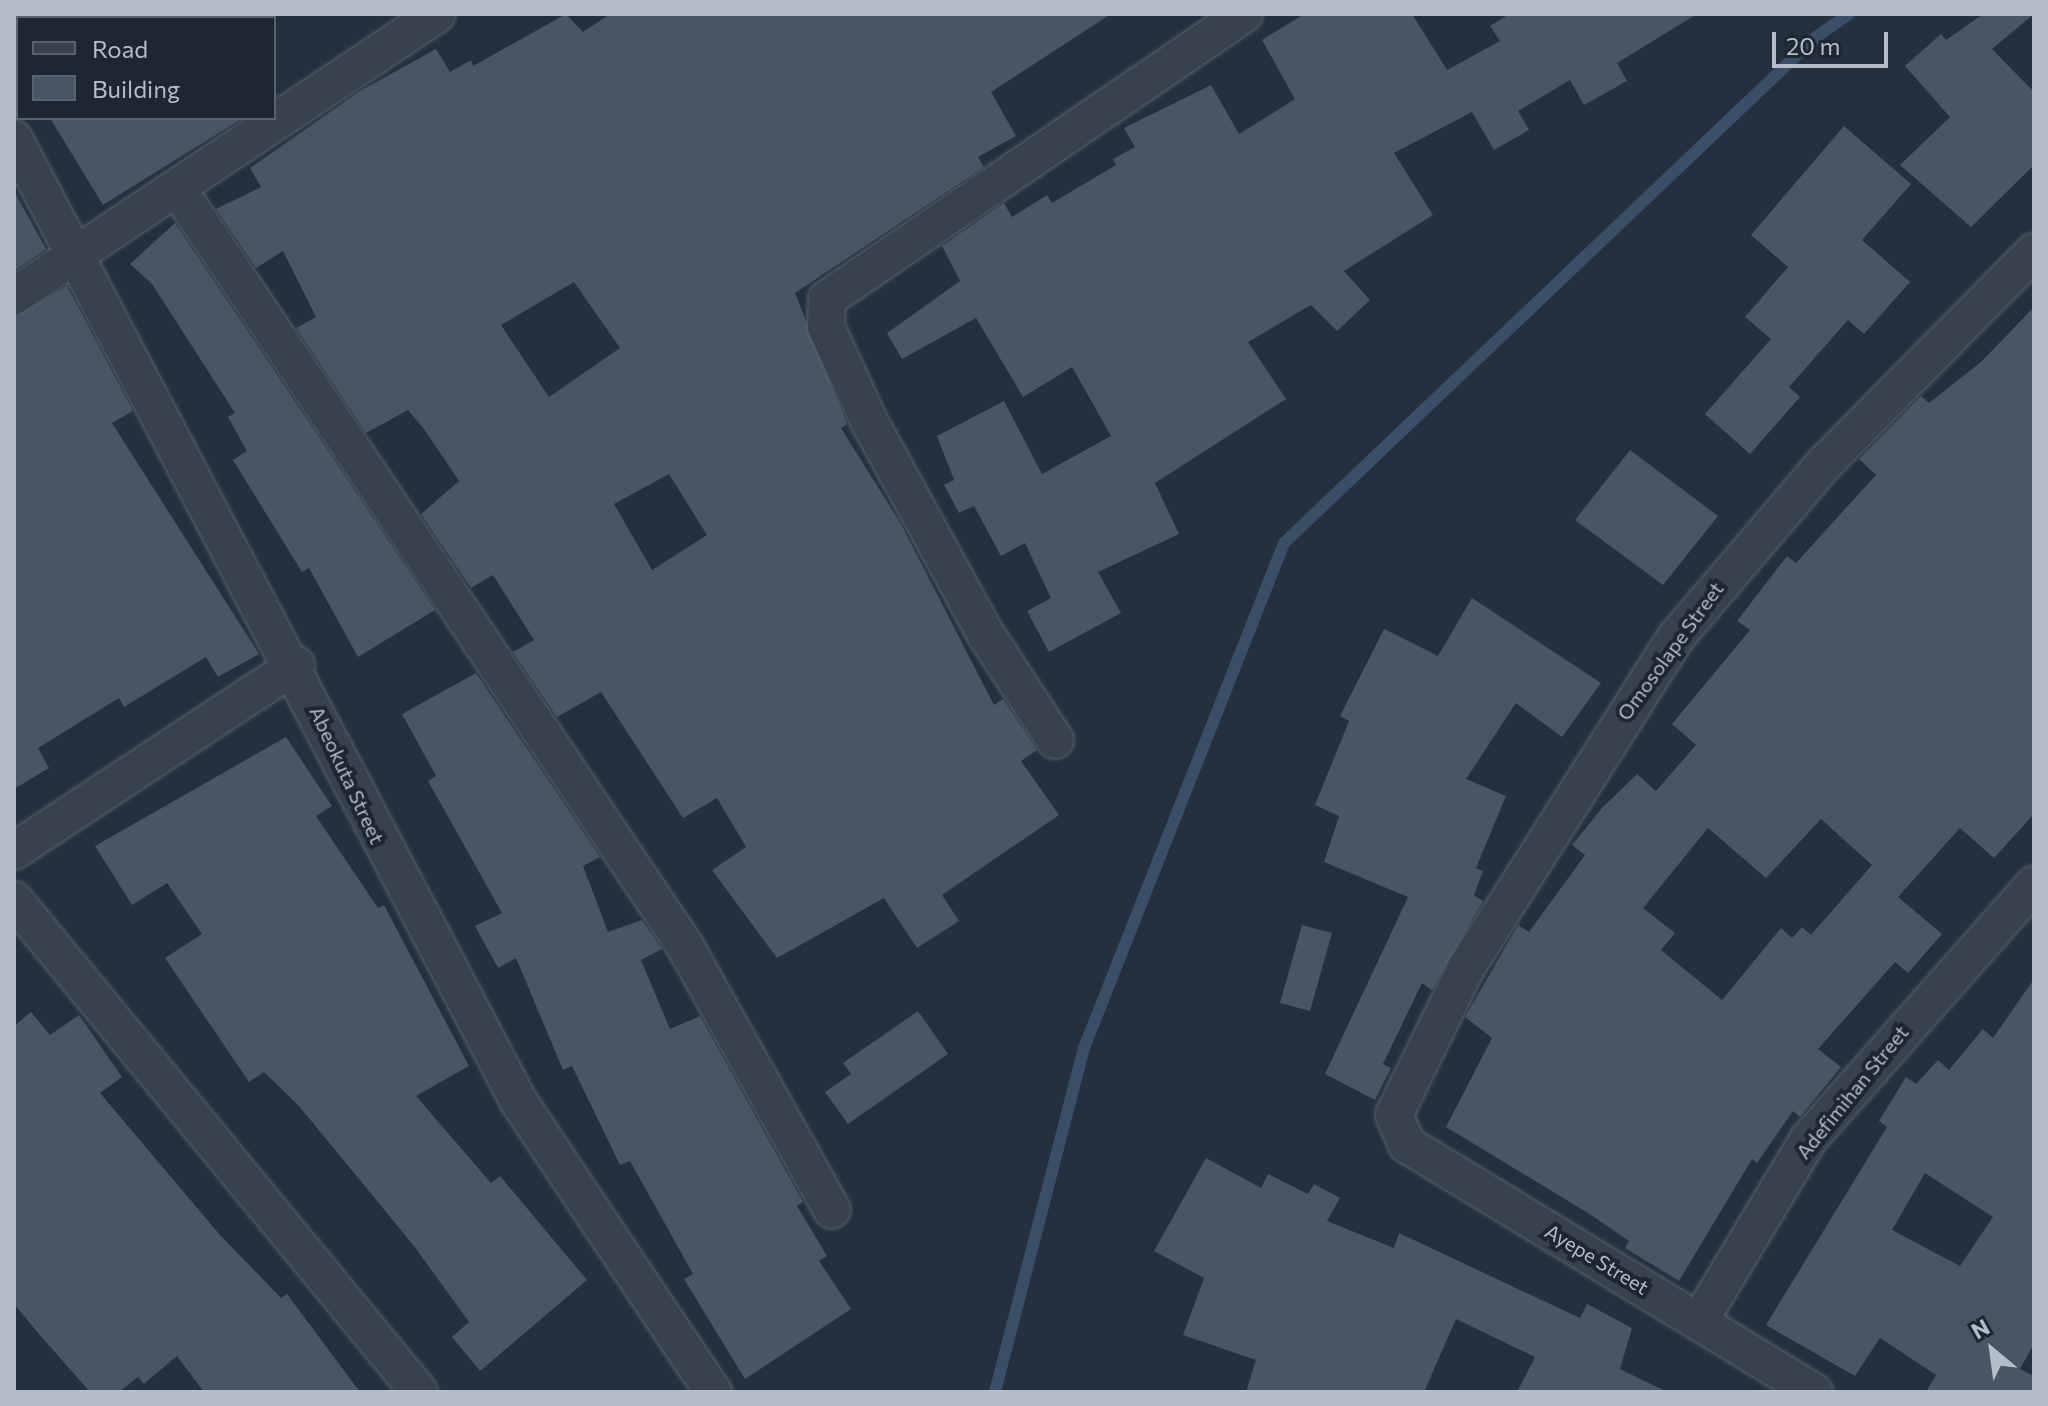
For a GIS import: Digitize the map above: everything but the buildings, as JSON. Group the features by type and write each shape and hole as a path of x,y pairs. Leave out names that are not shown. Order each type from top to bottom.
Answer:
{"street":[{"path":"14,296 179,191 437,14"},
{"path":"1055,740 985,633 868,419 826,327 827,299 1244,14"},
{"name":"Abeokuta Street","path":"14,139 79,255 296,665 379,844 519,1102 713,1392"},
{"path":"179,191 685,946 832,1210"},
{"name":"Omosolape Street","path":"1394,1115 1466,968 1677,636 1835,452 2034,252"},
{"path":"14,851 296,665"},
{"name":"Adefimihan Street","path":"1700,1320 1808,1140 2034,885"},
{"path":"14,900 419,1392"},
{"name":"Ayepe Street","path":"1394,1115 1407,1145 1700,1320 1814,1392"}],"waterway":[{"path":"995,1392 1084,1048 1284,543 1816,37 1849,14"}]}
